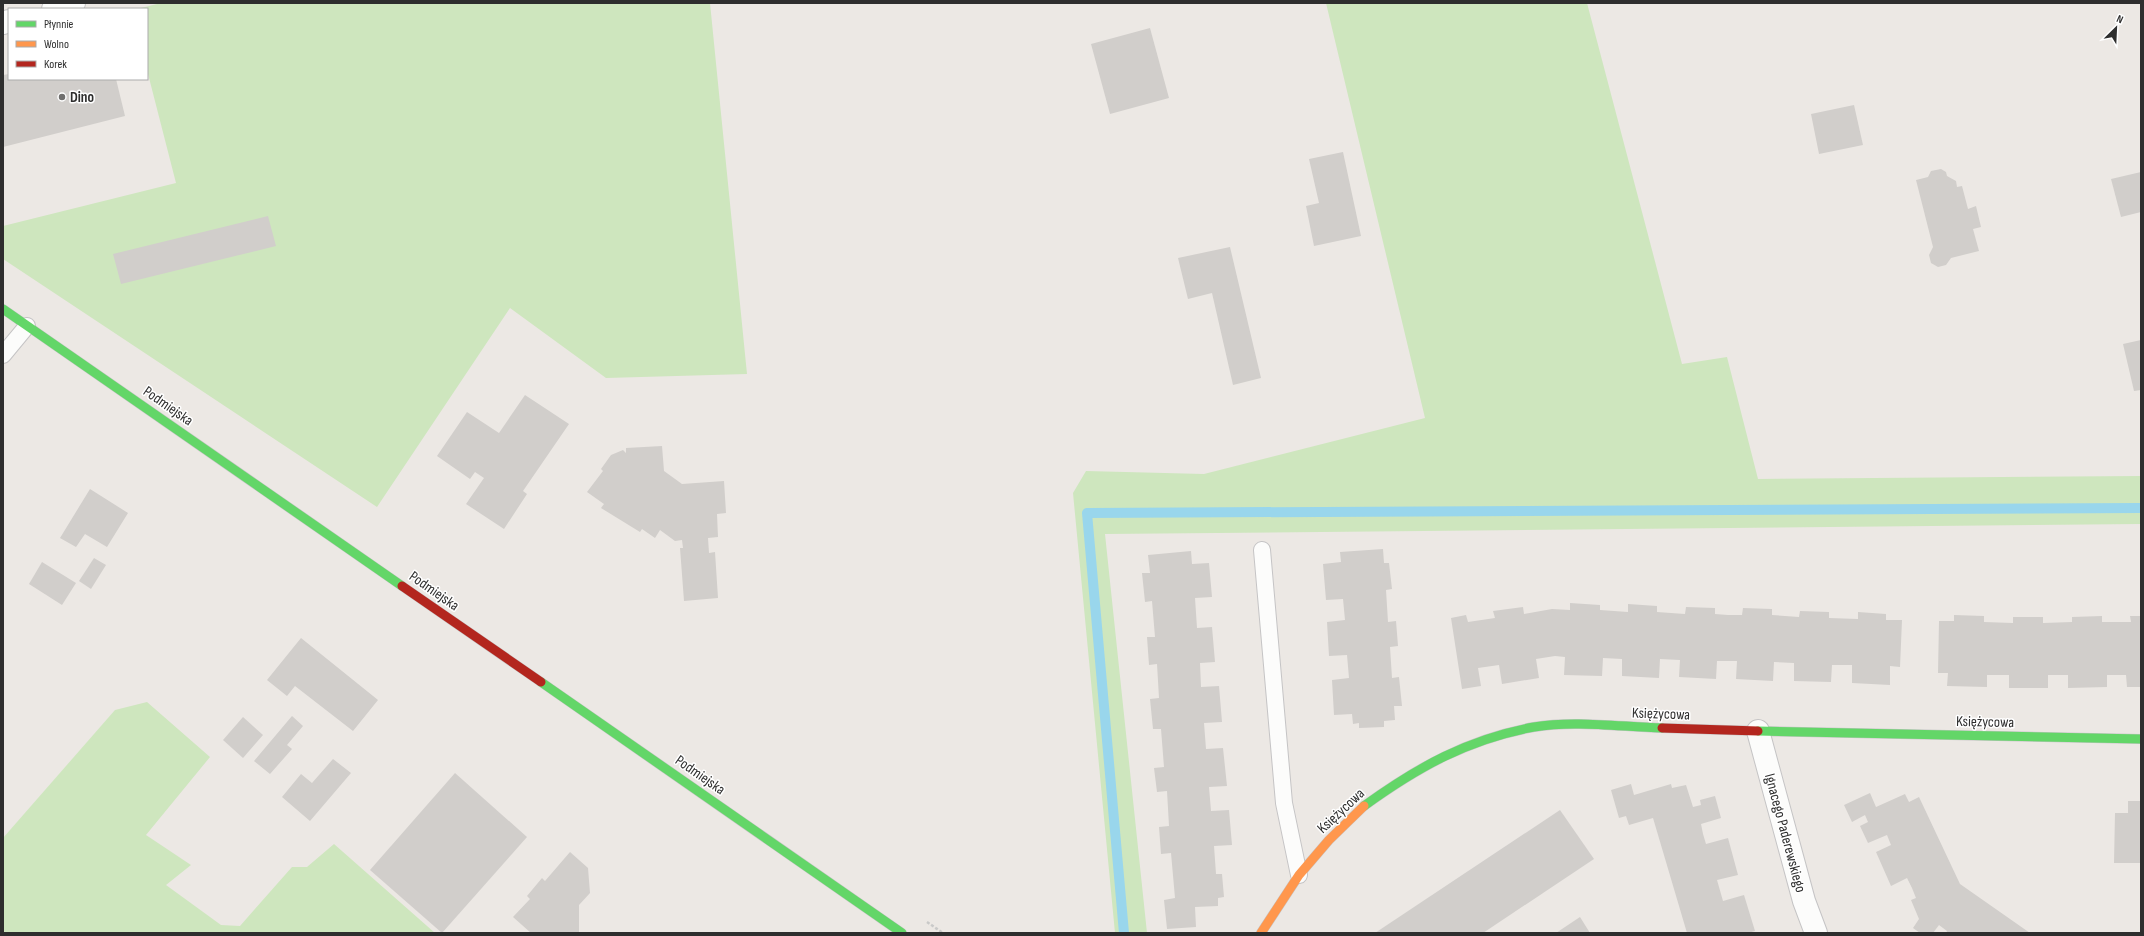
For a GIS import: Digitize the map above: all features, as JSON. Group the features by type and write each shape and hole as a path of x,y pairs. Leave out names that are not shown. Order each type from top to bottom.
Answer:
{"street":[{"path":"56,8 74,3"},
{"name":"Podmiejska","path":"3,309 902,933"},
{"name":"Księżycowa","path":"1261,933 1299,875 1329,840 1361,808 1400,780 1446,754 1490,738 1535,727 1571,725 1758,731 2141,739"},
{"name":"Ignacego Paderewskiego","path":"1758,731 1804,901 1816,933"}],"lane":[{"path":"3,355 28,326"},
{"path":"1262,550 1284,803 1299,875"}],"green space":[{"path":"161,3 710,3 747,374 606,378 510,308 377,507 3,259 3,226 176,183 148,74 148,8 141,8"},
{"path":"1326,3 1587,3 1682,364 1727,357 1758,479 2141,476 2141,524 1105,534 1147,933 1115,933 1073,493 1086,471 1204,474 1425,418"},
{"path":"147,702 210,757 146,835 191,865 166,885 221,925 240,926 292,867 307,867 334,844 435,933 3,933 3,838 115,710"}],"building":[{"path":"1150,28 1169,98 1110,114 1091,44"},
{"name":"Dino","path":"8,74 8,80 116,80 125,116 3,147 3,75"},
{"path":"1854,105 1863,145 1819,154 1811,114"},
{"path":"1343,152 1361,236 1314,246 1306,206 1319,203 1309,159"},
{"path":"1941,169 1946,172 1947,176 1956,181 1957,187 1962,186 1968,209 1976,206 1981,227 1973,229 1979,251 1951,258 1946,265 1938,267 1931,263 1929,255 1933,247 1916,180 1928,177 1931,171"},
{"path":"2141,172 2141,212 2121,217 2111,179"},
{"path":"268,216 276,246 121,284 113,254"},
{"path":"1230,247 1261,378 1233,385 1212,293 1188,299 1178,258"},
{"path":"2141,340 2141,390 2134,391 2123,344"},
{"path":"525,395 569,424 523,491 527,494 504,529 466,504 484,478 475,472 470,479 437,456 467,412 499,433"},
{"path":"662,446 664,471 682,484 724,481 726,513 717,514 718,537 708,538 709,553 715,552 718,598 684,601 680,548 683,548 682,540 675,541 660,530 655,538 642,529 640,532 601,508 604,504 587,492 603,471 601,469 611,455 623,450 626,453 626,448"},
{"path":"90,489 128,513 107,547 85,534 76,547 60,538"},
{"path":"1383,549 1384,563 1389,563 1392,589 1386,590 1388,622 1396,621 1398,646 1390,647 1392,678 1399,677 1402,706 1394,706 1395,720 1384,721 1384,727 1359,728 1359,723 1353,724 1352,714 1334,715 1332,680 1349,678 1347,655 1329,656 1327,622 1345,620 1343,599 1326,600 1323,564 1341,562 1340,552"},
{"path":"1191,551 1192,564 1209,563 1212,597 1195,598 1197,628 1212,627 1215,662 1200,663 1201,687 1219,686 1222,722 1204,723 1206,749 1223,748 1227,786 1209,787 1211,811 1229,810 1232,845 1214,846 1216,874 1222,874 1224,897 1218,898 1218,906 1195,907 1196,927 1167,929 1164,900 1175,898 1171,853 1161,854 1159,827 1169,826 1167,791 1157,792 1154,768 1164,767 1161,729 1153,729 1150,699 1159,698 1157,664 1149,665 1147,637 1155,637 1152,601 1145,602 1142,573 1150,573 1148,555"},
{"path":"94,558 106,565 91,589 79,581"},
{"path":"42,562 76,583 62,605 29,584"},
{"path":"1570,603 1600,605 1600,610 1628,612 1628,604 1657,606 1657,612 1685,614 1686,607 1715,608 1715,614 1728,615 1742,615 1743,608 1772,609 1772,615 1799,617 1800,611 1829,612 1829,618 1858,619 1858,612 1886,614 1886,620 1902,620 1900,667 1890,666 1890,685 1852,683 1852,665 1832,665 1831,682 1794,681 1794,663 1774,662 1773,681 1736,679 1737,661 1717,661 1716,679 1679,677 1680,660 1660,659 1659,678 1622,676 1622,659 1603,658 1602,676 1564,675 1565,657 1555,656 1536,659 1539,678 1502,684 1499,665 1478,668 1481,686 1462,689 1451,618 1466,615 1468,622 1495,618 1493,611 1523,607 1524,614 1552,609 1570,610"},
{"path":"1954,615 1984,616 1984,622 2013,623 2013,617 2043,617 2043,623 2072,622 2072,617 2102,616 2102,622 2131,622 2130,616 2141,616 2141,687 2127,687 2126,675 2107,675 2107,687 2068,688 2068,675 2048,675 2048,688 2009,688 2009,675 1987,675 1987,687 1947,686 1948,673 1938,673 1939,621 1954,621"},
{"path":"301,638 378,700 353,731 295,686 287,696 267,680"},
{"path":"292,716 303,726 287,745 292,749 270,774 254,761"},
{"path":"243,717 263,735 243,758 223,740"},
{"path":"333,759 351,773 310,821 282,797 301,774 312,783"},
{"path":"455,773 527,837 442,933 370,870"},
{"path":"1631,784 1634,795 1671,784 1672,788 1686,785 1693,807 1701,805 1700,800 1715,796 1721,818 1701,824 1703,834 1706,844 1728,838 1738,875 1717,880 1723,901 1744,895 1755,931 1748,933 1687,933 1653,818 1629,825 1626,816 1619,818 1611,790"},
{"path":"1870,793 1876,807 1905,794 1909,802 1919,797 1960,884 2030,933 1946,933 1947,931 1939,925 1933,933 1920,933 1913,928 1919,919 1911,900 1916,898 1912,888 1907,878 1891,886 1876,852 1891,845 1887,835 1868,843 1860,826 1868,822 1865,815 1852,822 1844,805"},
{"path":"2128,801 2141,801 2141,863 2114,863 2115,813 2128,813"},
{"path":"1560,810 1594,859 1483,933 1375,933"},
{"path":"570,852 588,868 590,893 579,905 579,933 531,933 513,917 530,899 527,896 542,878 545,881"},
{"path":"1580,917 1590,933 1556,933"}],"waterway":[{"path":"1124,933 1087,513 2141,508"}],"traffic: fast":[{"path":"3,309 402,586"},
{"path":"541,682 902,933"},
{"path":"1364,806 1404,779 1444,756 1465,747 1510,732 1534,727 1565,724 1598,724 1662,728"},
{"path":"1758,731 2141,739"}],"traffic: slow":[{"path":"1261,933 1299,875 1329,840 1364,806"}],"traffic: jam":[{"path":"402,586 541,682"},
{"path":"1662,728 1758,731"}],"place":[{"name":"Dino","path":"62,97"}]}
